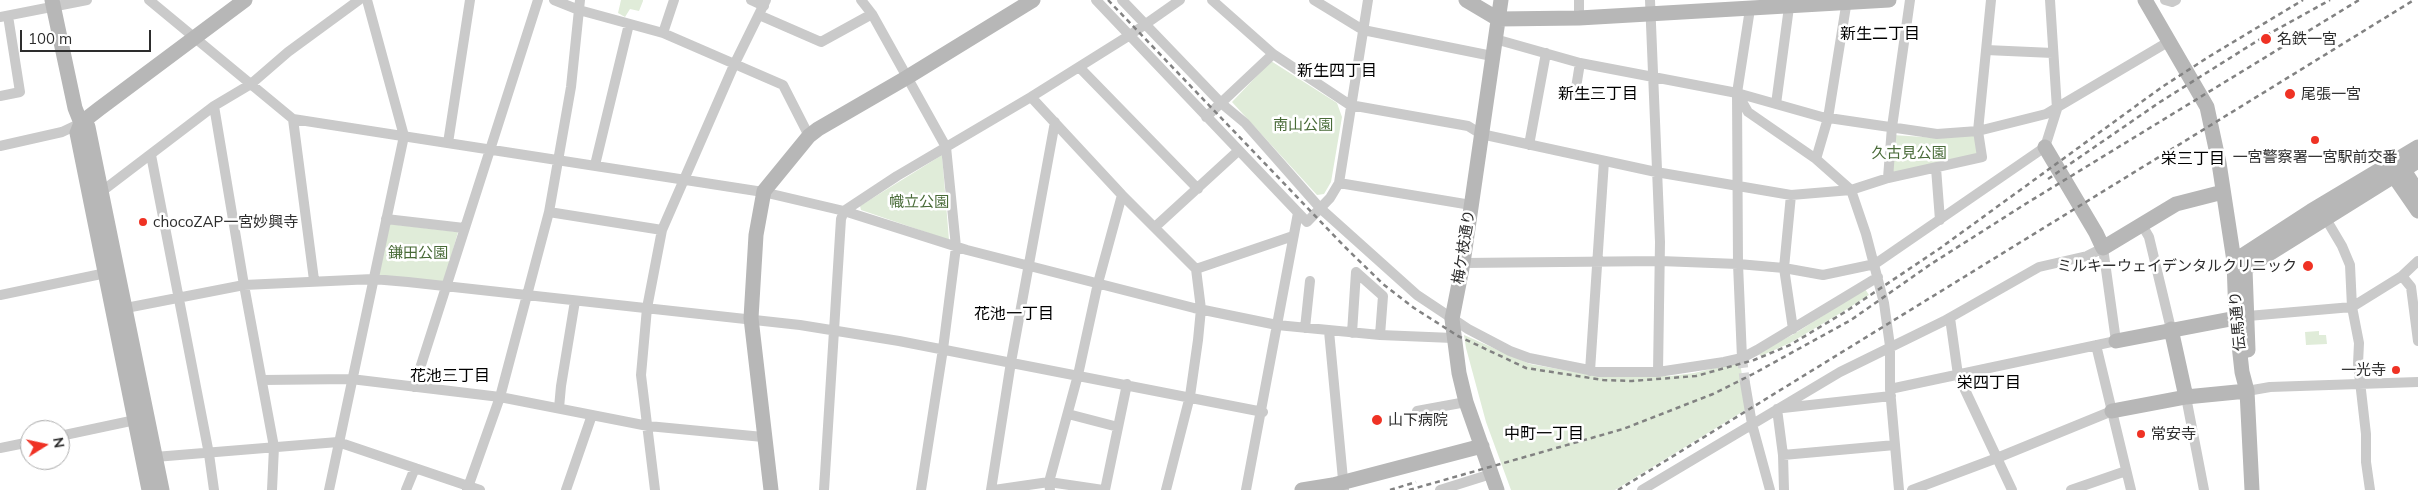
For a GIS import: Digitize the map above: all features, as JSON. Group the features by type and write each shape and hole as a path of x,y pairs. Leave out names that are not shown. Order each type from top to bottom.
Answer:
{"street":[{"path":"0,96 20,92 4,17 53,4 87,0"},
{"path":"149,0 196,37 292,119 763,192 844,211 956,247 1201,309 1277,325 1352,333 1453,338"},
{"path":"0,146 62,132 81,123 245,0"},
{"path":"101,192 214,106 251,84 288,52 359,0"},
{"path":"329,490 404,136 367,0"},
{"path":"448,143 470,0"},
{"path":"414,387 538,0"},
{"path":"554,0 580,5 629,24 662,33 783,85 809,136"},
{"path":"662,33 674,0"},
{"path":"751,0 821,42 872,14"},
{"path":"770,490 751,318 756,235 763,192 809,136 818,129 906,78 1033,0"},
{"path":"1096,0 1206,118 1307,222 1330,198 1339,183 1368,0"},
{"path":"1122,0 1221,103 1245,123 1320,208 1417,295 1452,319 1510,351 1590,371 1658,372 1742,358 1878,277"},
{"path":"824,490 841,220 844,211 1130,36 1180,0"},
{"path":"1212,0 1273,54 1350,105 1468,126 1481,134 1656,172 1791,195 1850,190 1888,178 1982,157 1978,131 1991,0"},
{"path":"1314,0 1363,30 1492,56"},
{"path":"1466,0 1498,19 1579,18 1650,7 1751,4 1789,6 1889,0"},
{"name":"梅ケ枝通り","path":"1497,490 1466,402 1453,338 1452,319 1463,263 1501,0"},
{"path":"1579,0 1579,18"},
{"path":"1888,178 1892,127 1910,0"},
{"path":"1463,263 1660,262 1738,264 1784,268 1823,275 1875,264 2045,147 2057,109 2050,0"},
{"name":"伝馬通り","path":"2145,0 2207,107 2223,192 2240,265 2242,372 2246,386 2252,490"},
{"path":"2165,0 2172,2 2176,0"},
{"path":"866,1 906,78 946,147 956,247 943,349 920,490"},
{"path":"1816,159 1828,118 1847,2"},
{"path":"53,4 74,108 81,123 88,127 126,308 149,490"},
{"path":"1742,358 1736,186 1737,93 1751,4"},
{"path":"467,488 500,397 549,212 571,87 580,5"},
{"path":"1776,104 1789,6"},
{"path":"656,490 641,375 647,308 662,230 734,65 763,7"},
{"path":"1650,7 1660,262 1658,372"},
{"path":"595,165 629,24"},
{"path":"1495,39 1580,62 1737,93 1828,118 1936,134 1978,131 2038,117 2057,109 2168,42"},
{"path":"1986,50 2053,53"},
{"path":"1529,144 1546,53"},
{"path":"1206,118 1273,54"},
{"path":"1575,94 1580,62"},
{"path":"1079,67 1198,189"},
{"path":"1737,93 1748,112 1816,159 1850,190 1875,264 1890,346 1891,392 1899,490"},
{"path":"1031,97 1122,195 1196,269 1201,309 1190,396 1166,490"},
{"path":"214,106 274,447 272,490"},
{"path":"292,119 314,280"},
{"path":"1055,122 1012,362 993,490 1050,486 1104,490 1127,384"},
{"path":"81,123 77,133 106,273 141,419 155,457 162,490"},
{"path":"2045,147 2103,248 2116,341"},
{"path":"2240,265 2326,219 2396,168 2418,147"},
{"path":"1155,227 1238,151"},
{"path":"151,155 177,298 210,454 214,490"},
{"path":"1590,371 1604,161"},
{"path":"2240,265 2311,211 2396,168 2418,161"},
{"path":"1936,168 1940,220"},
{"path":"2396,168 2418,192"},
{"path":"2396,168 2418,211"},
{"path":"1339,183 1471,205"},
{"path":"1642,490 1752,424 1890,346 1950,318 2039,267 2087,256 2176,204 2223,192"},
{"path":"1050,486 1078,375 1098,283 1122,195"},
{"path":"1791,195 1784,268 1793,328"},
{"path":"549,212 662,230"},
{"path":"1246,490 1263,412 1298,213"},
{"path":"386,219 464,228"},
{"path":"2326,219 2342,246 2350,265 2352,307 2358,343 2360,384 2366,434 2366,462 2370,490"},
{"path":"2142,225 2149,237 2171,329 2204,490"},
{"path":"1196,269 1293,236"},
{"path":"1778,409 1891,392 1958,375 2171,329 2242,317 2352,307 2402,276 2418,261"},
{"path":"1352,333 1356,272 1383,296 1380,335"},
{"path":"0,295 106,273"},
{"path":"2402,276 2411,287 2418,341"},
{"path":"126,308 244,285 314,280 373,279 751,318 834,330 1190,396 1263,412"},
{"path":"1305,328 1310,281"},
{"path":"559,408 575,301"},
{"path":"1950,318 1958,375 2012,490"},
{"path":"1330,331 1343,486"},
{"path":"2096,345 2131,490"},
{"path":"263,380 351,379 500,397 648,426 763,438"},
{"path":"1912,490 2112,411 2246,386 2270,387 2418,382"},
{"path":"1745,383 1752,424 1770,490"},
{"path":"1417,411 1466,402"},
{"path":"1778,409 1783,455 1784,490"},
{"path":"1068,414 1118,426"},
{"path":"566,490 592,415"},
{"path":"70,434 141,419"},
{"path":"155,457 210,454 338,442 467,488 480,490"},
{"path":"0,448 20,444"},
{"path":"1783,455 1895,445"},
{"path":"1302,490 1343,486 1482,446"},
{"path":"406,490 415,468"},
{"path":"2071,490 2126,471"},
{"path":"1440,490 1492,474"}],"green space":[{"path":"621,0 643,1 639,11 630,9 625,17 618,13"},
{"name":"南山公園","path":"1271,61 1337,103 1342,117 1331,182 1324,194 1317,195 1232,102"},
{"name":"久古見公園","path":"1893,135 1938,138 1976,135 1979,155 1892,173"},
{"name":"幟立公園","path":"942,155 949,240 861,210 860,206"},
{"name":"鎌田公園","path":"390,224 458,232 444,282 377,275"},
{"path":"1865,289 1869,295 1844,311 1790,343 1761,356 1758,353 1794,334"},
{"path":"2319,331 2319,335 2326,335 2327,344 2306,345 2305,332"},
{"path":"1464,335 1530,364 1598,376 1670,376 1694,373 1740,362 1747,409 1615,490 1511,490 1486,422"}],"tunnel":[{"path":"1742,358 1745,383"}],"railway":[{"path":"1108,0 1345,247 1383,284 1414,308 1458,336 1526,368 1603,380 1632,381 1696,376 1754,360 1790,345 1845,312 1939,249 2162,87 2303,0"},
{"path":"2048,179 2160,102 2265,36 2330,0"},
{"path":"1409,490 1623,429 1713,394 1753,374 1851,320 1931,264 2027,203 2359,0"},
{"path":"1618,490 2414,0"},
{"path":"1390,490 1416,482"}],"place":[{"name":"名鉄一宮","path":"2266,39"},
{"name":"尾張一宮","path":"2290,94"},
{"name":"一宮警察署一宮駅前交番","path":"2315,140"},
{"name":"chocoZAP一宮妙興寺","path":"143,222"},
{"name":"ミルキーウェイデンタルクリニック","path":"2308,266"},
{"name":"一光寺","path":"2396,370"},
{"name":"山下病院","path":"1377,420"},
{"name":"常安寺","path":"2141,434"}],"district":[{"name":"新生二丁目","path":"1880,34"},
{"name":"新生四丁目","path":"1337,71"},
{"name":"新生三丁目","path":"1598,94"},
{"name":"栄三丁目","path":"2193,159"},
{"name":"花池一丁目","path":"1014,314"},
{"name":"花池三丁目","path":"450,376"},
{"name":"栄四丁目","path":"1989,383"},
{"name":"中町一丁目","path":"1544,434"}]}
